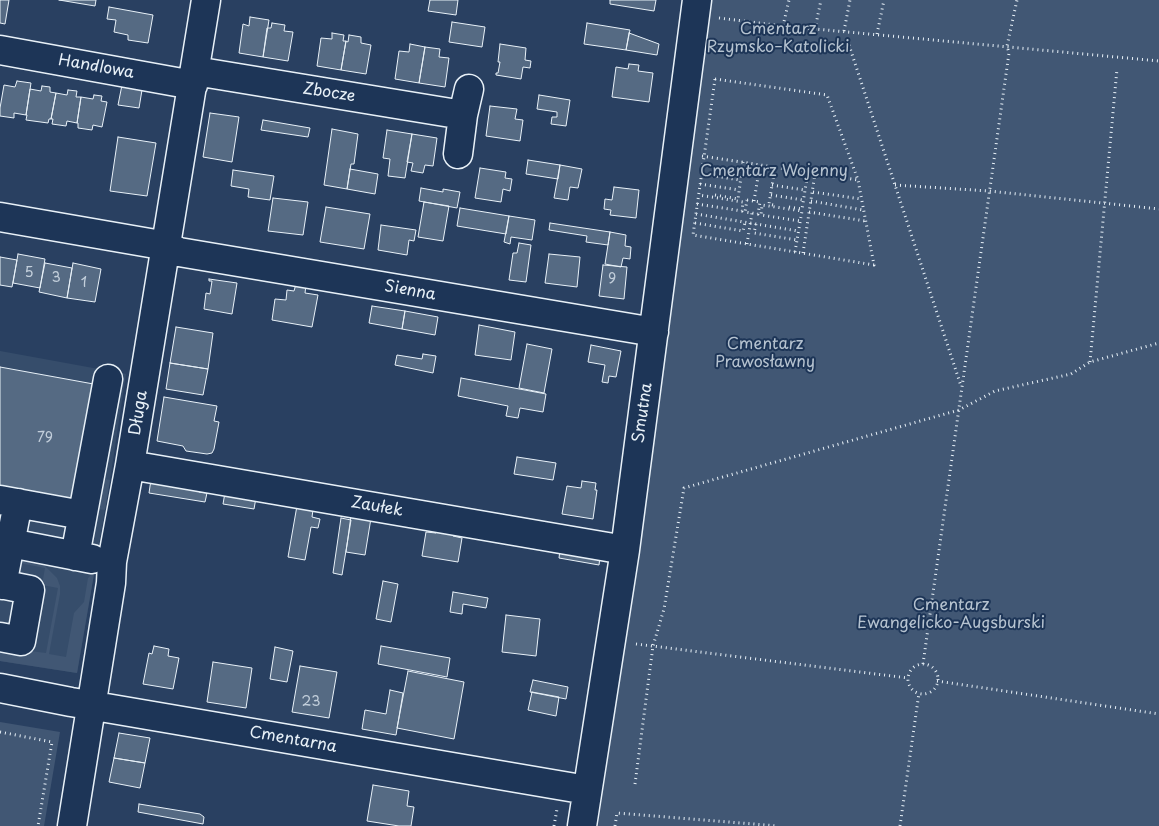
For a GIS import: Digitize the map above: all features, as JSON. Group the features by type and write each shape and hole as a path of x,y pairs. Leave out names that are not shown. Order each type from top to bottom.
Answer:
{"street":[{"name":"Długa","path":"72,826 111,583 112,562 167,246 206,0"},
{"name":"Smutna","path":"582,826 624,550 697,0"},
{"name":"Handlowa","path":"0,50 194,78"},
{"name":"Zbocze","path":"194,78 466,102 458,154"},
{"path":"0,216 167,246"},
{"name":"Sienna","path":"167,246 179,252 654,332"},
{"path":"75,556 108,379"},
{"name":"Zaułek","path":"130,465 624,550"},
{"path":"0,637 21,641 30,590 1,585 9,502 82,515"},
{"path":"5,542 112,562"},
{"name":"Cmentarna","path":"0,688 587,790"}],"path":[{"path":"784,26 789,0"},
{"path":"815,28 820,0"},
{"path":"844,31 850,0"},
{"path":"877,34 884,0"},
{"path":"923,664 1009,53 1007,46 1017,0"},
{"path":"718,18 784,26 1159,61"},
{"path":"849,45 962,386"},
{"path":"1090,362 1117,70"},
{"path":"715,79 827,96 858,180 874,265 693,235 704,156 715,79"},
{"path":"698,155 858,180"},
{"path":"699,194 738,198 743,162"},
{"path":"754,201 760,165"},
{"path":"775,167 769,204 802,209 808,172"},
{"path":"803,253 816,173"},
{"path":"702,174 740,180"},
{"path":"700,184 739,190"},
{"path":"772,185 805,190"},
{"path":"895,185 989,191 1159,209"},
{"path":"813,192 862,199"},
{"path":"697,204 742,211 743,202 699,194"},
{"path":"771,195 804,200"},
{"path":"748,200 760,202 758,214 752,213 745,212 748,200"},
{"path":"811,201 863,210"},
{"path":"795,252 802,212 762,205 761,215 800,221"},
{"path":"809,212 866,221"},
{"path":"747,244 752,213"},
{"path":"696,214 798,231"},
{"path":"695,223 743,231 745,222"},
{"path":"756,224 754,232 797,240"},
{"path":"635,784 654,646 664,609 684,488 958,410 995,391 1071,374 1090,362 1159,343"},
{"path":"634,643 908,678"},
{"path":"923,664 932,667 937,681 936,685 928,692 919,693 911,688 908,678 914,667 923,664"},
{"path":"937,681 1159,714"},
{"path":"900,826 919,693"},
{"path":"0,732 52,742 38,826"},
{"path":"614,826 616,813 778,826"}],"shaded area":[{"path":"0,351 126,374 77,673 0,661"}],"green space":[{"name":"Cmentarz Ewangelicko-Augsburski","path":"712,0 1159,0 1159,826 598,826 648,488"},
{"path":"105,479 110,480 105,510 91,508"},
{"path":"20,559 45,566 57,578 60,586 49,654 66,657 74,613 84,602 88,578 94,574 77,673 0,661 0,647 30,653 30,651 46,653 58,588 42,585 45,568 19,563"},
{"path":"0,722 60,732 44,826 0,826"}],"building":[{"path":"0,0 9,0 5,24 0,23"},
{"path":"59,0 96,0 95,6"},
{"path":"430,0 458,0 456,15 428,11"},
{"path":"610,0 656,0 654,11 610,4"},
{"path":"109,7 153,15 148,43 128,40 128,35 114,32 116,20 107,19"},
{"path":"250,17 269,20 263,57 239,53 243,24 249,26"},
{"path":"452,22 485,27 482,47 449,42"},
{"path":"272,23 285,25 284,31 293,32 288,61 263,57 267,28 271,28"},
{"path":"587,23 630,30 626,50 584,44"},
{"path":"332,33 344,35 343,41 346,41 341,70 317,66 321,38 332,39"},
{"path":"629,33 659,44 657,55 626,50"},
{"path":"349,35 361,37 361,43 371,45 366,74 341,70 346,41 348,42"},
{"path":"410,44 425,47 419,83 395,79 399,51 409,52"},
{"path":"500,44 526,48 525,60 531,61 530,68 523,67 521,79 496,75 500,62 498,62"},
{"path":"425,47 440,49 439,57 449,58 445,87 419,83"},
{"path":"629,64 639,65 638,71 653,73 649,102 612,97 616,67 628,69"},
{"path":"123,80 143,84 139,108 118,105"},
{"path":"17,81 31,83 26,115 14,113 14,118 0,116 4,85 15,87"},
{"path":"42,86 50,87 50,92 56,93 51,119 49,119 48,123 26,120 30,89 41,91"},
{"path":"68,90 77,91 76,97 81,97 77,123 67,121 66,126 52,124 53,119 51,119 56,93 67,95"},
{"path":"94,95 102,96 101,101 107,102 102,127 93,125 92,130 78,128 81,97 93,99"},
{"path":"539,95 570,100 566,126 551,124 552,117 557,117 557,112 537,109"},
{"path":"490,106 517,109 515,119 523,120 520,141 486,136"},
{"path":"210,113 239,117 232,162 203,157"},
{"path":"263,120 310,128 308,137 261,130"},
{"path":"332,129 358,134 354,164 351,164 347,189 324,185"},
{"path":"387,130 412,134 405,178 388,176 390,159 383,158"},
{"path":"412,134 437,138 433,166 425,165 423,173 411,171 413,163 407,162"},
{"path":"118,137 156,143 147,196 110,191"},
{"path":"528,160 560,165 558,179 526,174"},
{"path":"560,165 582,169 578,188 570,187 568,200 554,198"},
{"path":"480,168 506,172 505,178 512,179 510,191 503,189 501,202 475,198"},
{"path":"350,169 378,174 375,194 347,189"},
{"path":"233,170 274,176 270,200 248,197 249,189 231,186"},
{"path":"614,187 639,190 636,218 610,215 611,210 604,209 605,199 612,200"},
{"path":"421,188 443,192 443,189 460,192 457,208 419,201"},
{"path":"273,198 308,202 303,235 268,231"},
{"path":"424,202 449,206 443,241 418,237"},
{"path":"326,207 370,214 364,249 320,242"},
{"path":"460,208 509,216 506,234 457,226"},
{"path":"509,216 535,220 532,240 511,237 510,244 504,242"},
{"path":"550,223 610,232 608,245 586,242 587,236 549,230"},
{"path":"381,225 416,230 414,241 409,240 407,255 378,250"},
{"path":"610,232 626,235 625,246 631,247 630,259 623,258 621,267 605,264"},
{"path":"519,243 531,245 526,282 509,280 513,253 517,253"},
{"path":"18,254 45,259 40,288 13,283"},
{"path":"549,254 580,257 577,287 545,283"},
{"path":"0,257 17,260 12,287 0,285"},
{"path":"45,263 72,268 67,298 39,292"},
{"path":"73,263 101,269 95,302 67,298"},
{"path":"603,265 627,267 624,299 599,296"},
{"path":"209,279 237,283 232,314 204,309 206,293 210,294 212,281 209,281"},
{"path":"296,284 306,285 305,293 318,295 312,327 272,320 275,299 286,300 287,290 294,291"},
{"path":"372,306 405,311 402,329 369,323"},
{"path":"405,311 438,317 435,335 402,329"},
{"path":"479,325 515,332 511,360 475,355"},
{"path":"176,327 213,333 208,369 170,363"},
{"path":"527,344 552,349 544,393 519,388"},
{"path":"591,345 621,351 616,377 609,376 608,383 602,382 605,365 588,362"},
{"path":"423,354 436,356 433,373 395,365 397,355 422,359"},
{"path":"170,363 208,369 203,395 166,389"},
{"path":"0,367 99,385 77,504 0,490"},
{"path":"461,378 546,394 543,412 520,408 518,418 506,416 508,406 458,396"},
{"path":"164,397 217,406 214,421 219,422 212,453 186,451 183,446 157,441"},
{"path":"517,457 556,463 553,480 514,474"},
{"path":"152,473 201,481 199,492 207,493 205,502 149,493"},
{"path":"582,481 596,483 595,490 597,490 593,519 562,514 567,486 581,488"},
{"path":"226,487 257,492 254,509 223,504"},
{"path":"298,500 314,503 312,517 320,519 318,528 311,527 305,560 288,557"},
{"path":"351,516 371,518 365,555 346,552"},
{"path":"341,518 351,520 342,575 333,573"},
{"path":"436,528 454,531 453,536 462,538 458,562 422,556 426,532 436,533"},
{"path":"561,542 601,549 599,565 559,558"},
{"path":"383,581 398,584 391,622 376,619"},
{"path":"453,592 488,598 486,608 463,604 462,614 450,612"},
{"path":"506,615 540,619 536,656 502,652"},
{"path":"154,646 169,649 168,656 179,658 173,689 143,684 149,653 152,654"},
{"path":"381,646 450,658 447,677 378,664"},
{"path":"275,647 293,651 287,682 270,679"},
{"path":"213,662 252,668 246,708 207,702"},
{"path":"300,666 337,672 329,718 292,712"},
{"path":"408,671 464,682 454,739 397,728"},
{"path":"533,680 568,687 566,699 530,692"},
{"path":"390,690 403,693 396,735 362,729 365,710 386,714"},
{"path":"532,692 559,697 556,716 528,710"},
{"path":"119,733 150,738 145,763 114,758"},
{"path":"114,758 145,763 140,788 109,782"},
{"path":"373,785 409,791 407,806 414,807 411,826 367,821"},
{"path":"139,804 200,814 204,817 203,824 138,812"}],"park label":[{"name":"Cmentarz Rzymsko–Katolicki","path":"778,39"},
{"name":"Cmentarz Wojenny","path":"774,172"},
{"name":"Cmentarz Prawosławny","path":"765,354"}]}
